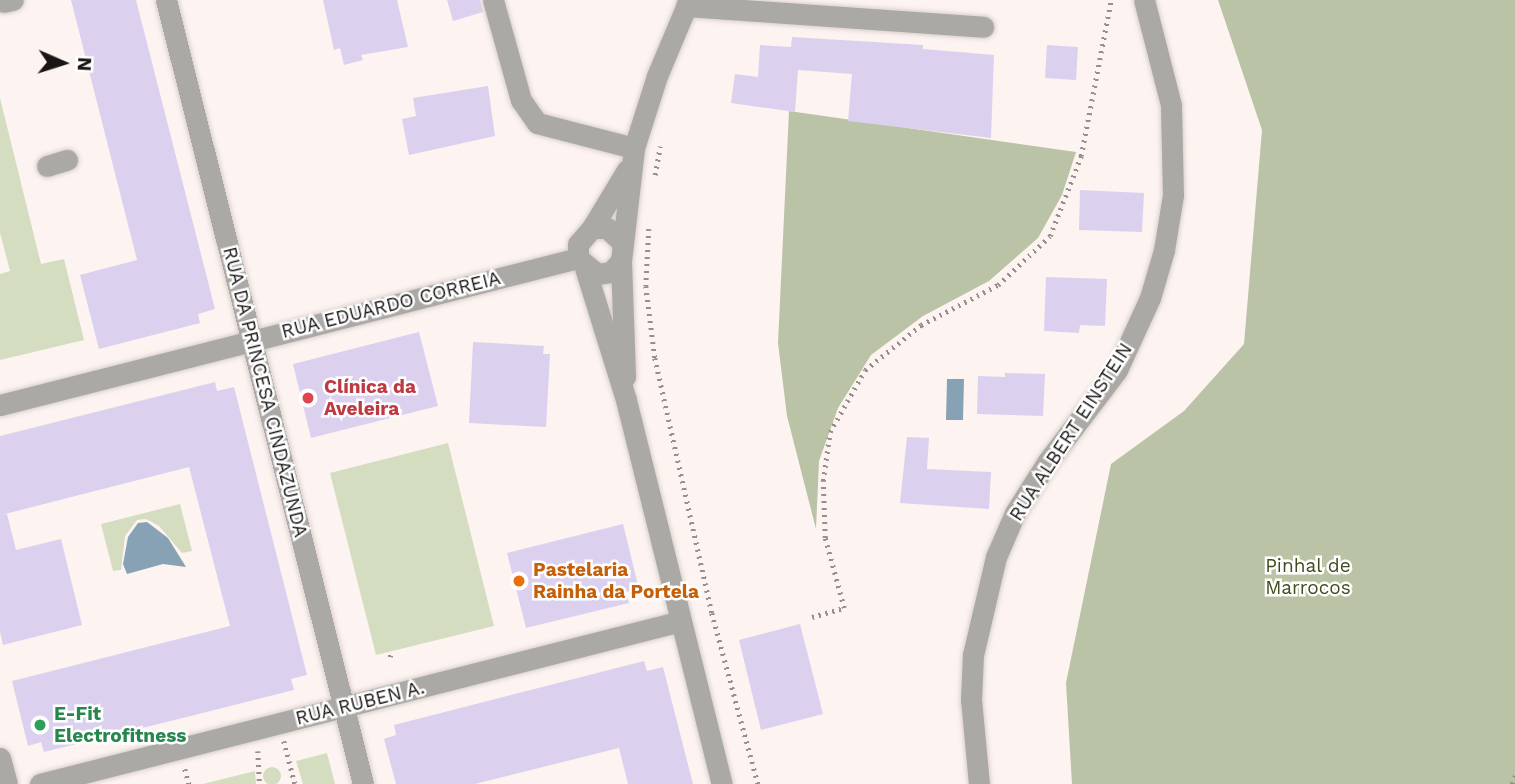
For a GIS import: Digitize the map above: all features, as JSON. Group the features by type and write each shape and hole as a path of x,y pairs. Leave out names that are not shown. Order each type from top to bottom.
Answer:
{"street":[{"name":"RUA DA PRINCESA CINDAZUNDA","path":"166,0 363,784"},
{"path":"493,0 521,100 537,123 632,156"},
{"name":"RUA ALBERT EINSTEIN","path":"979,784 972,713 973,654 996,556 1015,513 1048,461 1117,370 1150,298 1164,250 1173,195 1172,116 1144,0"},
{"path":"722,784 626,400 581,263 578,244 592,228 632,156 687,3 983,27"},
{"path":"626,400 622,252 632,156"},
{"path":"592,228 607,228 622,252"},
{"path":"581,263 604,274 622,252"},
{"name":"RUA EDUARDO CORREIA","path":"0,405 252,341 581,263"},
{"name":"RUA RUBEN A.","path":"40,784 681,621"},
{"path":"0,758 7,784"}],"path":[{"path":"812,617 844,608 825,538 823,481 830,432 865,370 921,325 998,285 1050,236 1081,156 1111,0"},
{"path":"653,188 661,139"},
{"path":"649,224 646,286 655,358 712,614 758,784"},
{"path":"280,723 295,784"},
{"path":"257,729 260,784"},
{"path":"1512,784 1515,776"}],"green space":[{"name":"Pinhal de Marrocos","path":"1218,0 1515,0 1515,784 1072,784 1066,683 1111,464 1184,411 1244,344 1262,130"},
{"path":"0,98 41,264 64,259 84,340 0,360 0,274 10,271 0,233"},
{"path":"789,111 1076,152 1062,195 1038,238 989,281 923,316 871,355 838,408 819,461 816,529 787,416 778,343"},
{"path":"448,443 494,626 376,655 330,473"},
{"path":"180,504 192,551 182,553 159,526 146,519 137,520 125,536 121,570 113,571 101,524"},
{"path":"327,753 335,784 303,784 296,761"},
{"path":"272,767 278,770 281,776 278,782 272,785 266,782 263,776 266,770"},
{"path":"255,771 256,784 203,784"}],"water":[{"path":"947,379 964,379 963,420 946,420"},
{"path":"147,522 168,538 186,567 163,564 127,574 123,564 128,537 138,523"}],"building":[{"path":"71,0 136,0 215,309 198,314 200,323 99,349 80,275 137,260"},
{"path":"323,0 397,0 408,47 361,55 363,60 344,65 340,48 334,50"},
{"path":"447,0 480,0 483,12 453,21"},
{"path":"792,37 923,45 923,49 994,55 991,138 848,121 852,74 798,70 795,112 731,103 735,74 758,77 760,45 791,47"},
{"path":"1047,45 1078,47 1076,80 1045,78"},
{"path":"488,86 495,136 409,155 402,119 416,116 413,98"},
{"path":"1080,190 1144,193 1142,232 1079,230"},
{"path":"1046,277 1107,279 1105,326 1080,325 1079,333 1044,331"},
{"path":"419,332 438,406 311,438 293,364"},
{"path":"473,342 544,346 543,354 550,354 546,427 469,423"},
{"path":"1005,373 1045,374 1043,416 977,414 978,376 1005,377"},
{"path":"215,382 217,391 234,387 307,675 291,679 294,690 44,752 41,742 28,746 12,681 230,626 189,467 1,515 7,514 16,550 61,539 82,625 3,645 0,632 0,436"},
{"path":"907,437 929,438 927,469 991,472 989,509 900,503"},
{"path":"623,524 639,589 626,592 629,603 526,628 507,553"},
{"path":"800,624 823,714 761,730 739,640"},
{"path":"644,661 647,671 663,667 693,784 628,784 619,748 475,784 396,784 384,739 396,735 394,725"}],"place":[{"name":"Clínica da Aveleira","path":"308,398"},
{"name":"Pastelaria Rainha da Portela","path":"519,581"},
{"name":"E-Fit Electrofitness","path":"40,725"}]}
